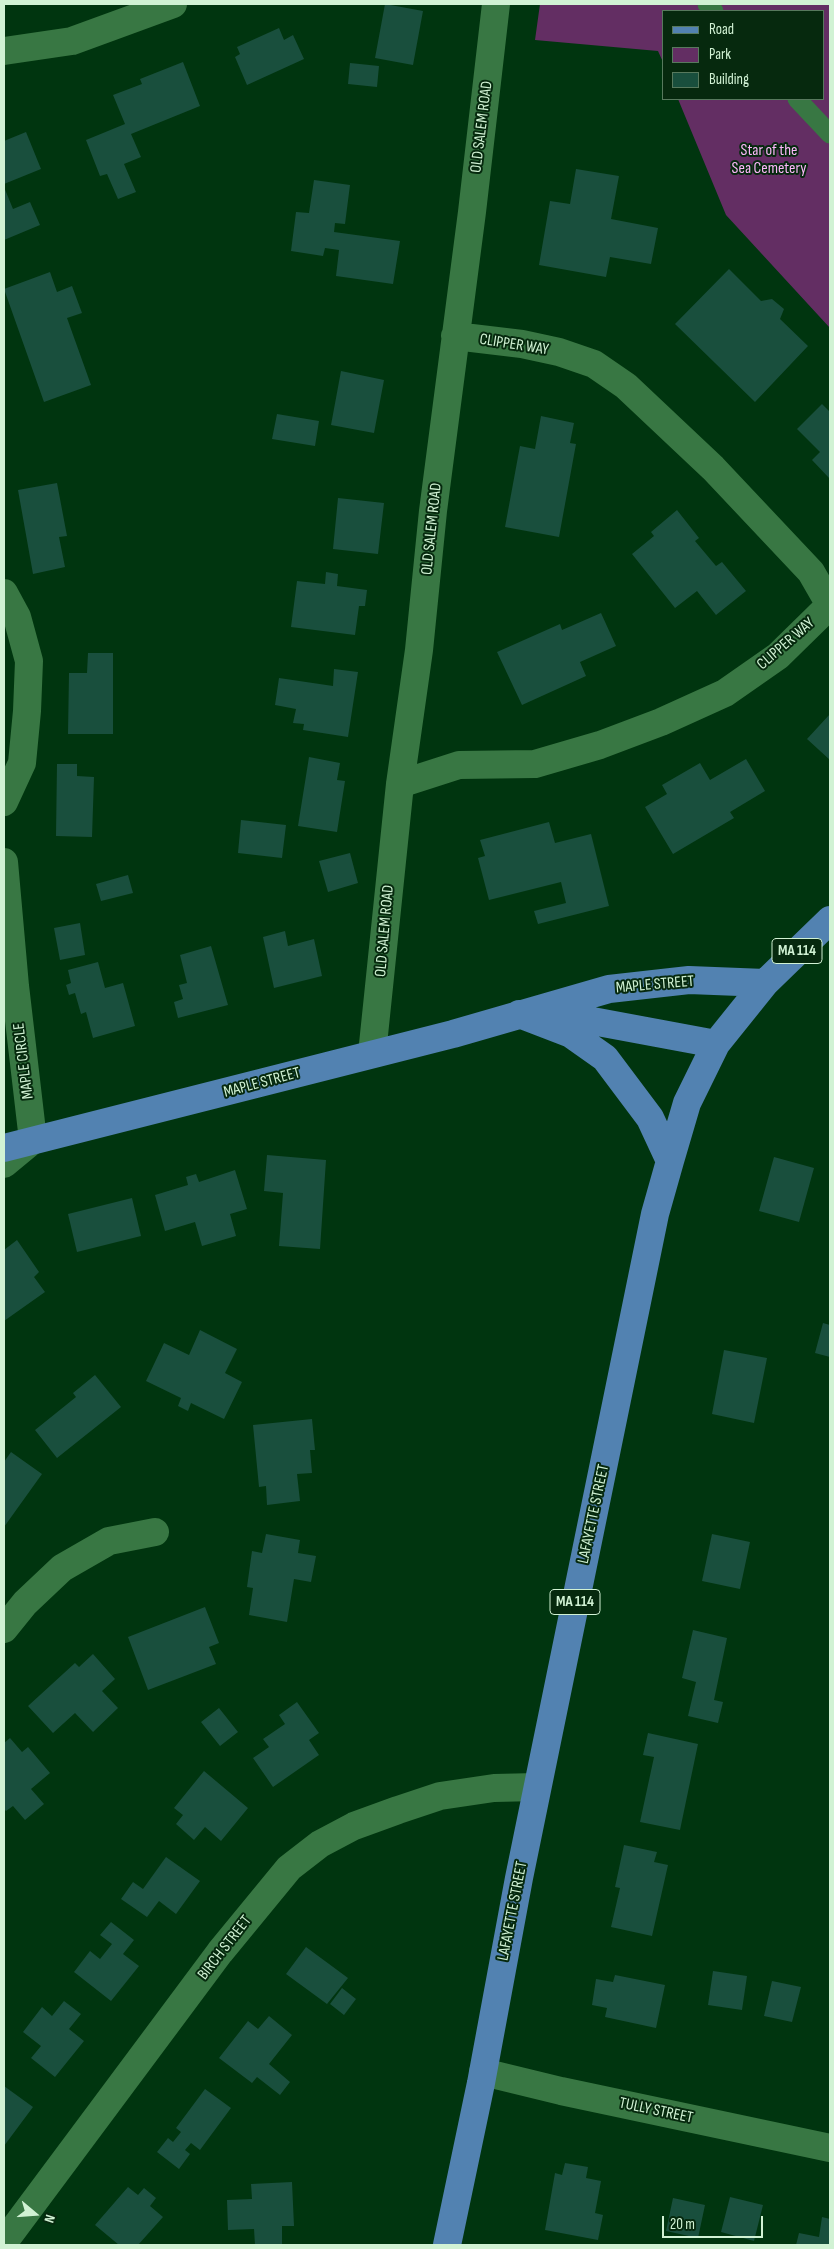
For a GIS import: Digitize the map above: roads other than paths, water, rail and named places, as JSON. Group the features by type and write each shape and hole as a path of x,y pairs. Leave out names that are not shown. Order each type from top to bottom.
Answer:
{"main road":[{"name":"LAFAYETTE STREET","path":"447,2245 483,2072 538,1787 656,1214 687,1102 716,1044 765,983 830,920"},
{"name":"MAPLE STREET","path":"4,1148 372,1054 609,990 689,980 765,983"},
{"name":"MAPLE STREET","path":"519,1014 587,1020 716,1044"},
{"path":"519,1014 571,1034 605,1058 650,1118 670,1161"}],"street":[{"path":"4,51 72,40 173,4"},
{"name":"OLD SALEM ROAD","path":"372,1054 400,784 419,650 433,511 472,212 496,4"},
{"name":"CLIPPER WAY","path":"400,784 459,765 535,764 600,745 661,722 724,693 778,656 830,605 811,572 712,468 626,386 594,364 559,352 522,344 455,336"},
{"path":"4,593 17,617 29,661 22,763 4,802"},
{"name":"MAPLE CIRCLE","path":"4,862 14,986 33,1140"},
{"path":"4,1164 33,1140"},
{"path":"4,1629 25,1603 62,1568 109,1541 155,1532"},
{"name":"BIRCH STREET","path":"4,2242 220,1952 290,1868 320,1844 354,1826 440,1796 494,1788 538,1787"},
{"name":"TULLY STREET","path":"483,2072 561,2091 830,2148"}],"lane":[{"path":"797,100 830,134"}],"park label":[{"name":"Star of the Sea Cemetery","path":"769,160"}]}
